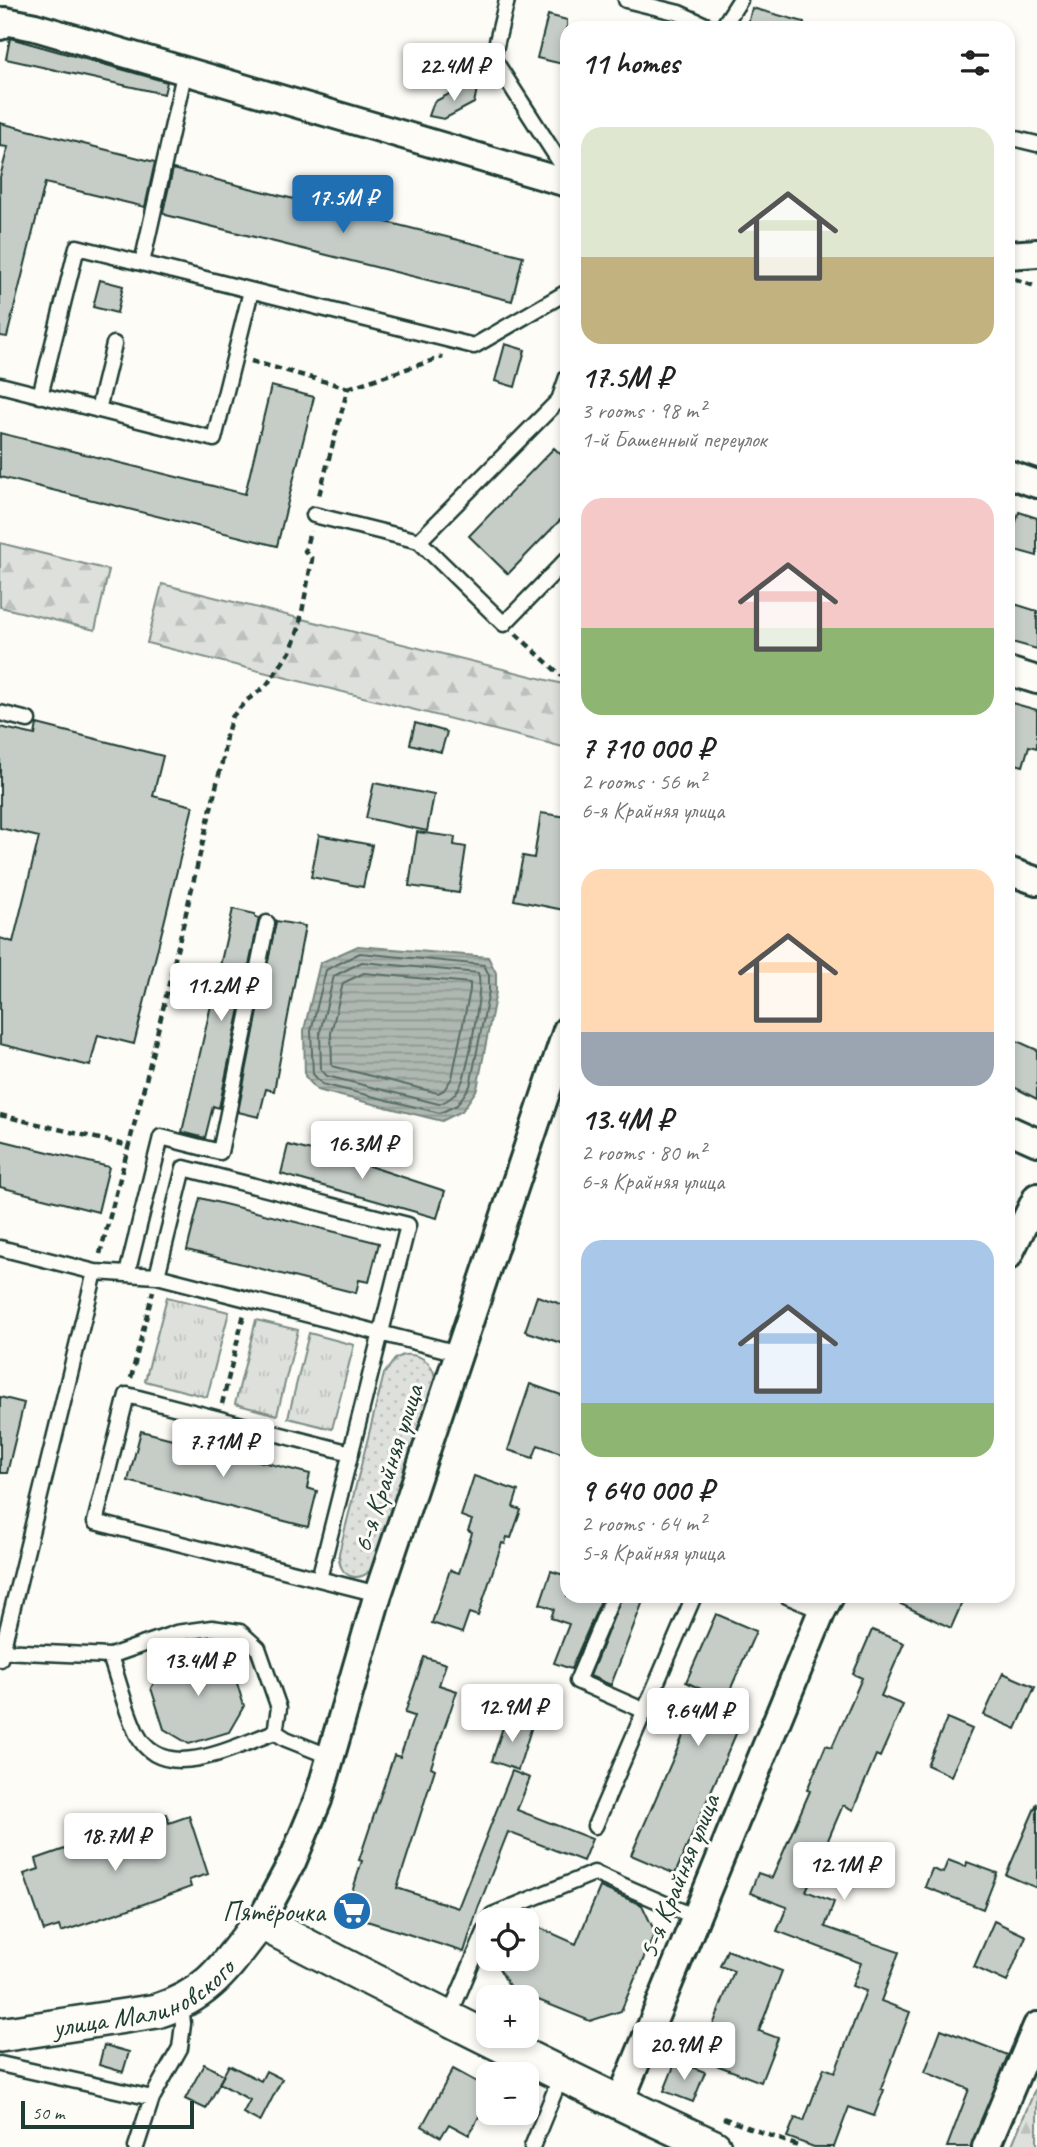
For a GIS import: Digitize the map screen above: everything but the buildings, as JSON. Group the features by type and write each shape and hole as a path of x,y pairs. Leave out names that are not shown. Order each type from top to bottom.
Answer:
{"street":[{"path":"3,23 35,27 560,181"},
{"path":"1015,254 1037,251"},
{"path":"1015,476 1037,484"},
{"path":"1015,673 1037,680"},
{"path":"1015,873 1037,881"},
{"name":"6-я Крайняя улица","path":"260,1922 292,1862 318,1800 378,1594 560,1051"},
{"path":"1015,1132 1037,1142"},
{"path":"1015,1242 1037,1197"},
{"name":"5-я Крайняя улица","path":"619,2104 826,1603"},
{"name":"улица Малиновского","path":"0,2035 157,2011 181,2003 205,1989 260,1922 447,2020 714,2147"},
{"path":"986,2147 1037,2026"}],"lane":[{"path":"507,0 493,58 560,162"},
{"path":"626,0 679,13 697,21"},
{"path":"726,21 740,0"},
{"path":"142,262 185,70"},
{"path":"1015,138 1037,144"},
{"path":"40,396 77,247 474,346 560,296"},
{"path":"0,385 214,439 251,290"},
{"path":"98,410 114,344"},
{"path":"419,541 560,397"},
{"path":"314,515 419,541 504,624 560,566"},
{"path":"0,713 28,720"},
{"path":"127,1274 161,1137 220,1152 267,923"},
{"path":"157,1276 184,1168 408,1226 319,1579"},
{"path":"0,1248 95,1272 157,1276 458,1353"},
{"path":"95,1272 1,1655 110,1656 176,1633 212,1628 240,1632 258,1648 279,1708 275,1732"},
{"path":"351,1453 127,1395 94,1522 378,1594"},
{"path":"0,1593 15,1597"},
{"path":"610,1603 577,1681 645,1711"},
{"path":"595,1826 691,1603"},
{"path":"110,1656 138,1735 152,1754 173,1761 193,1760 275,1732"},
{"path":"275,1732 331,1757"},
{"path":"509,1908 594,1873 695,1917"},
{"path":"447,2020 476,1952"},
{"path":"136,2147 152,2098 180,2048 183,2024 181,2003"},
{"path":"0,2064 152,2098"},
{"path":"533,2147 561,2076"}],"path":[{"path":"1015,279 1037,287"},
{"path":"235,357 348,388 474,346"},
{"path":"95,1272 129,1146 220,771 226,736 232,717 246,701 266,686 290,653 299,628 312,559 305,551 348,388"},
{"path":"504,624 560,675"},
{"path":"0,1115 129,1146"},
{"path":"127,1395 157,1276"},
{"path":"218,1419 248,1299"}],"green space":[{"path":"0,543 109,570 95,630 0,607"},
{"path":"162,584 560,683 560,746 147,643"},
{"path":"167,1297 229,1312 207,1397 145,1381"},
{"path":"256,1320 298,1330 277,1415 235,1404"},
{"path":"309,1333 354,1345 332,1429 288,1418"},
{"path":"403,1355 417,1356 428,1362 434,1373 435,1387 375,1565 363,1576 351,1576 342,1568 339,1553 384,1374 395,1359"},
{"path":"1037,2085 1037,2147 1011,2147"}],"water":[{"path":"358,946 488,957 496,973 496,992 477,1089 462,1111 442,1121 317,1090 305,1076 304,1030 320,963"}],"place":[{"name":"Пятёрочка","path":"352,1911"}]}
